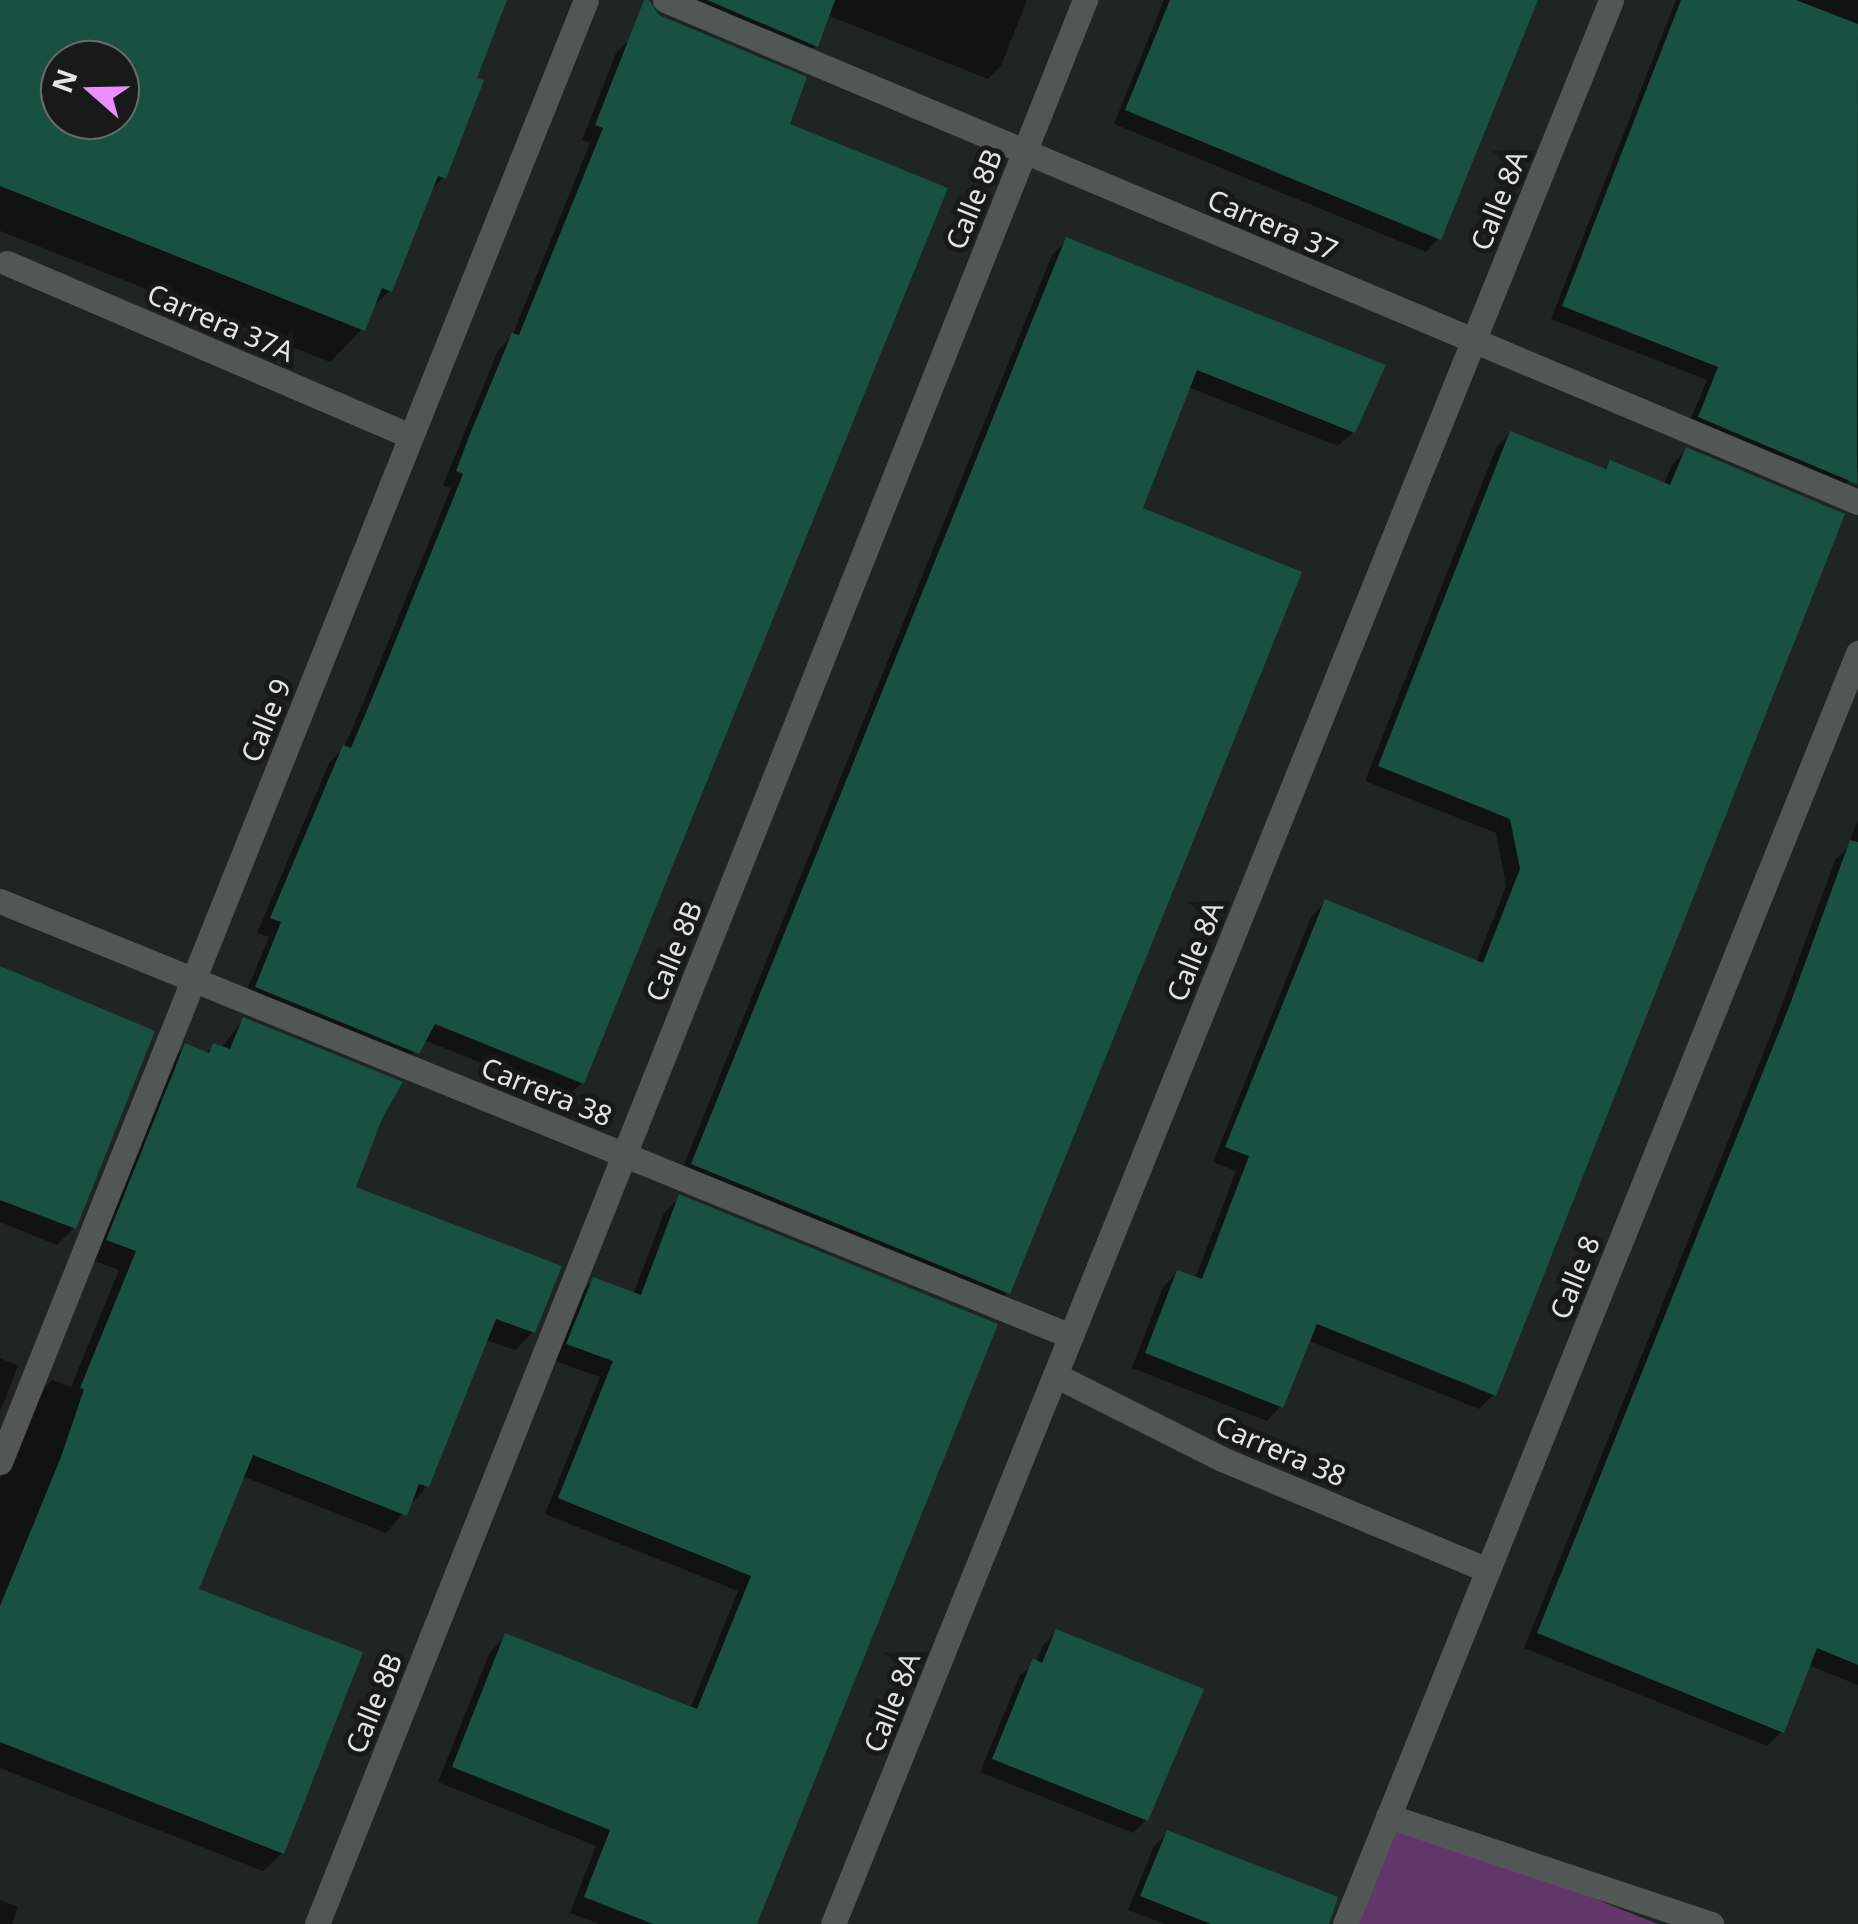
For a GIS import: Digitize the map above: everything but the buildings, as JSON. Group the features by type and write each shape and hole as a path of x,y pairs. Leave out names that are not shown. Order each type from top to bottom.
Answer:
{"street":[{"name":"Calle 9","path":"0,1462 586,0"},
{"name":"Carrera 37","path":"665,0 1858,502"},
{"name":"Calle 8B","path":"318,1924 1084,0"},
{"name":"Calle 8A","path":"834,1924 1611,0"},
{"name":"Carrera 37A","path":"8,263 411,436"},
{"name":"Calle 8","path":"1345,1924 1858,654"},
{"name":"Carrera 38","path":"0,900 1071,1336"},
{"name":"Carrera 38","path":"1055,1375 1222,1459 1488,1570"},
{"path":"1388,1816 1711,1924"}],"shaded area":[{"path":"1388,1816 1658,1924 1345,1924"}]}
